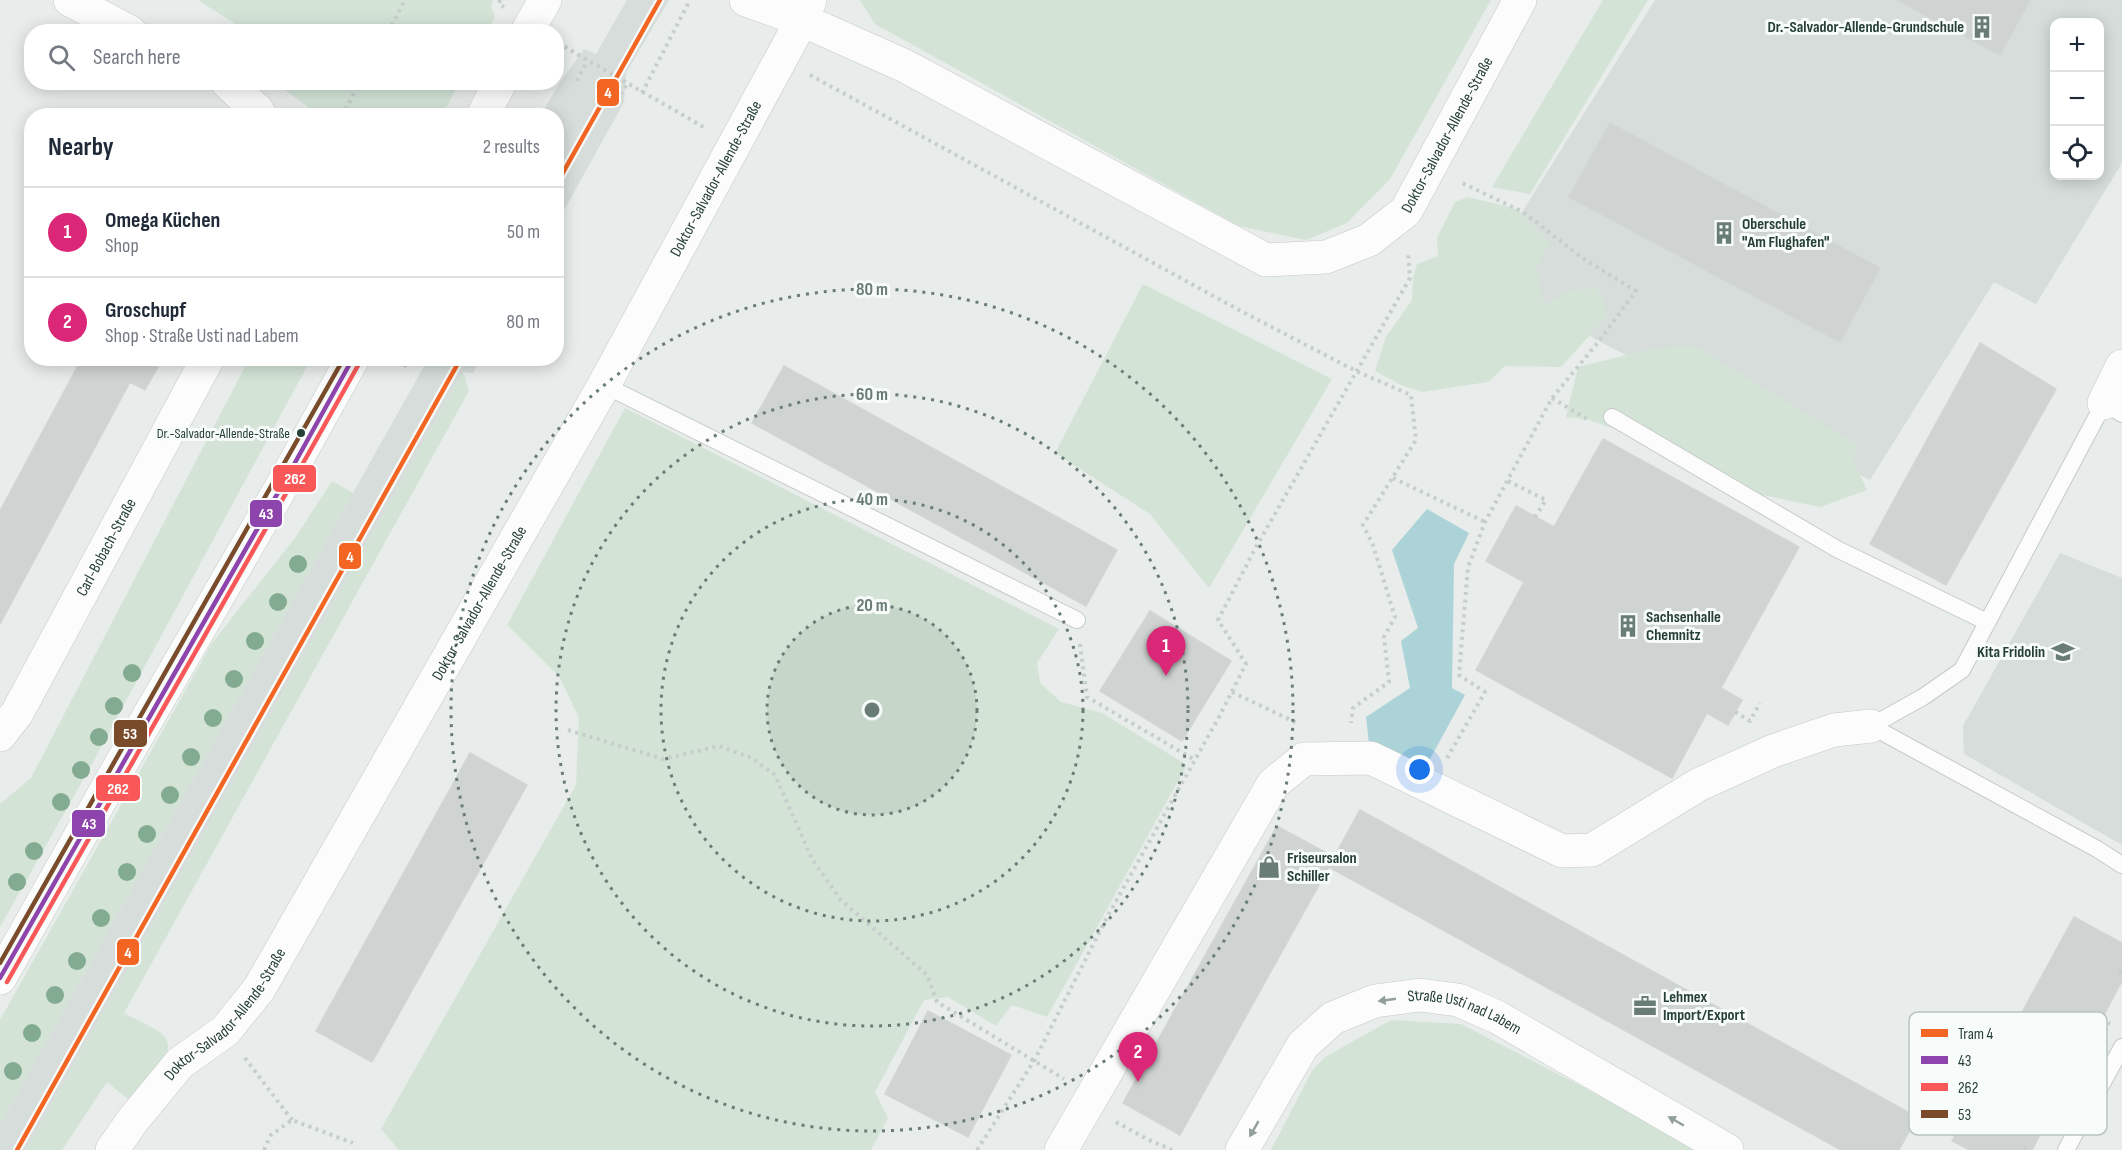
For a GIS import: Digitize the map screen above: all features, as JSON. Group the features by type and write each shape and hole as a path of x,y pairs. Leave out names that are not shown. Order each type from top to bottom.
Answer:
{"street":[{"path":"70,0 115,24"},
{"path":"532,24 545,0"},
{"name":"Doktor-Salvador-Allende-Straße","path":"746,0 806,10 1266,261 1326,257 1369,240 1406,211 1520,0"},
{"name":"Doktor-Salvador-Allende-Straße","path":"112,1150 133,1120 180,1063 225,1030 259,989 604,385 806,10"},
{"path":"235,90 255,108"},
{"path":"487,108 496,90"},
{"name":"Carl-Bobach-Straße","path":"0,735 17,713 204,366"},
{"path":"0,978 287,477 348,366"},
{"path":"2113,408 2122,366"},
{"path":"1061,1150 1273,784 1304,759 1371,758 1562,851 1592,850 1698,785 1752,761 1834,730 1871,726"},
{"name":"Straße Usti nad Labem","path":"1242,1150 1303,1045 1333,1018 1375,1001 1420,995 1458,1000 1497,1017 1727,1150"}],"lane":[{"path":"604,385 1077,620"},
{"path":"1871,726 1923,697 1962,670 1987,622 2113,408"},
{"path":"1612,417 1837,549 1987,622"},
{"path":"1871,726 2097,849 2122,865"},
{"path":"2107,1075 2122,1047"},
{"path":"2066,1150 2074,1135"}],"path":[{"path":"392,24 405,0"},
{"path":"642,93 690,0"},
{"path":"564,47 734,145"},
{"path":"781,59 1239,310 1356,371 1411,395 1416,440 1363,525 1373,545 1395,616 1384,637 1389,682 1353,708 1350,727"},
{"path":"578,81 587,61"},
{"path":"617,101 627,84"},
{"path":"346,108 356,90"},
{"path":"1429,168 1523,212 1581,257 1636,291 1552,398 1485,522 1468,567 1459,675 1485,692 1430,787"},
{"path":"977,1150 1034,1061 1106,919 1246,664 1218,620 1256,548 1410,278 1406,211"},
{"path":"1552,398 1586,419 1612,417"},
{"path":"1393,477 1485,522"},
{"path":"1508,480 1546,500 1535,517"},
{"path":"1077,620 1087,698 1195,760"},
{"path":"1232,692 1263,706"},
{"path":"1735,712 1750,721 1760,703"},
{"path":"568,730 663,759 719,746 752,758 775,775 812,859 841,900 927,975 937,1002 1034,1061 1147,1139 1172,1150"},
{"path":"225,1030 292,1120 353,1143"},
{"path":"264,1150 271,1135 292,1120"}],"shaded area":[{"path":"627,0 669,0 626,73 624,102 564,210 564,108 545,108 556,90 564,90 564,77 584,49 596,54"},
{"path":"1655,0 2122,0 2122,163 2036,304 1994,282 1870,480 1599,341 1482,276"},
{"path":"424,366 477,366 473,373 463,372 26,1150 0,1150 0,1124"},
{"name":"Kita Fridolin","path":"2060,553 2122,578 2122,845 1964,754 1963,726"}],"green space":[{"path":"198,0 493,0 491,7 495,17 491,24 235,24"},
{"path":"860,0 1491,0 1390,179 1347,223 1306,240 1239,226 875,24"},
{"path":"1603,0 1648,0 1530,194 1492,187"},
{"path":"285,90 455,90 446,108 310,108"},
{"path":"1468,197 1517,209 1550,242 1536,269 1544,305 1572,290 1597,288 1608,315 1561,367 1505,366 1488,382 1422,392 1401,385 1375,371 1386,337 1412,300 1413,278 1417,264 1438,256 1437,238 1455,202"},
{"path":"1143,284 1332,379 1209,588 1150,514 1055,453"},
{"path":"1675,346 1695,346 1856,444 1854,462 1867,490 1820,507 1753,493 1612,428 1586,419 1566,417 1578,367 1643,351"},
{"path":"245,366 307,366 93,762 0,927 0,804 31,778"},
{"path":"463,372 469,391 124,1013 152,1027 165,1037 168,1045 163,1063 149,1080 128,1099 107,1082 62,1150 26,1150"},
{"path":"625,408 1059,629 1037,663 1040,683 1061,702 1102,713 1187,765 1047,1017 1012,1005 996,1026 948,997 924,1000 875,1092 888,1118 871,1150 399,1150 381,1129 576,785 579,718 559,676 507,625"},
{"path":"332,481 353,493 0,1124 0,1020 212,643 295,538"},
{"path":"1391,1020 1461,1024 1705,1150 1271,1150 1313,1069 1325,1057"}],"water":[{"path":"1427,509 1469,533 1454,564 1452,688 1465,695 1424,770 1369,744 1366,717 1410,688 1401,641 1418,628 1392,550"}],"building":[{"name":"Dr.-Salvador-Allende-Grundschule","path":"1897,0 2030,0 2000,55"},
{"name":"Oberschule \"Am Flughafen\"","path":"1610,123 1880,268 1840,342 1569,197"},
{"path":"1980,343 2056,389 1946,585 1870,544"},
{"path":"78,366 158,367 145,390 130,382 0,624 0,511"},
{"path":"784,366 1117,550 1086,606 752,423"},
{"name":"Sachsenhalle Chemnitz","path":"1603,439 1799,547 1721,688 1742,700 1728,725 1707,713 1672,778 1476,670 1524,582 1486,561 1516,506 1554,527"},
{"path":"1150,611 1231,661 1182,741 1100,691"},
{"path":"470,753 527,785 372,1062 316,1031"},
{"path":"1360,810 1909,1113 1909,1132 1899,1150 1841,1150 1329,867 1180,1135 1123,1103 1277,826 1334,857"},
{"path":"2074,917 2122,943 2122,981 2105,1012 2022,1012"},
{"path":"928,1011 1011,1055 968,1137 885,1094"},
{"path":"1955,1135 2040,1135 2032,1150 1970,1150 1952,1141"}],"tram line":[{"name":"4","path":"564,171 660,0"},
{"name":"4","path":"17,1150 457,366"}],"transit line":[{"name":"53","path":"0,963 339,366"},
{"name":"43","path":"0,978 349,366"},
{"name":"262","path":"7,982 358,366"}],"place":[{"name":"Dr.-Salvador-Allende-Grundschule","path":"1982,27"},
{"name":"Oberschule \"Am Flughafen\"","path":"1724,233"},
{"name":"Dr.-Salvador-Allende-Straße","path":"301,433"},
{"name":"Sachsenhalle Chemnitz","path":"1628,626"},
{"name":"Kita Fridolin","path":"2063,652"},
{"name":"Omega Küchen","path":"1166,676"},
{"name":"Friseursalon Schiller","path":"1269,867"},
{"name":"Lehmex Import/Export","path":"1645,1006"},
{"name":"Groschupf","path":"1138,1082"}]}
